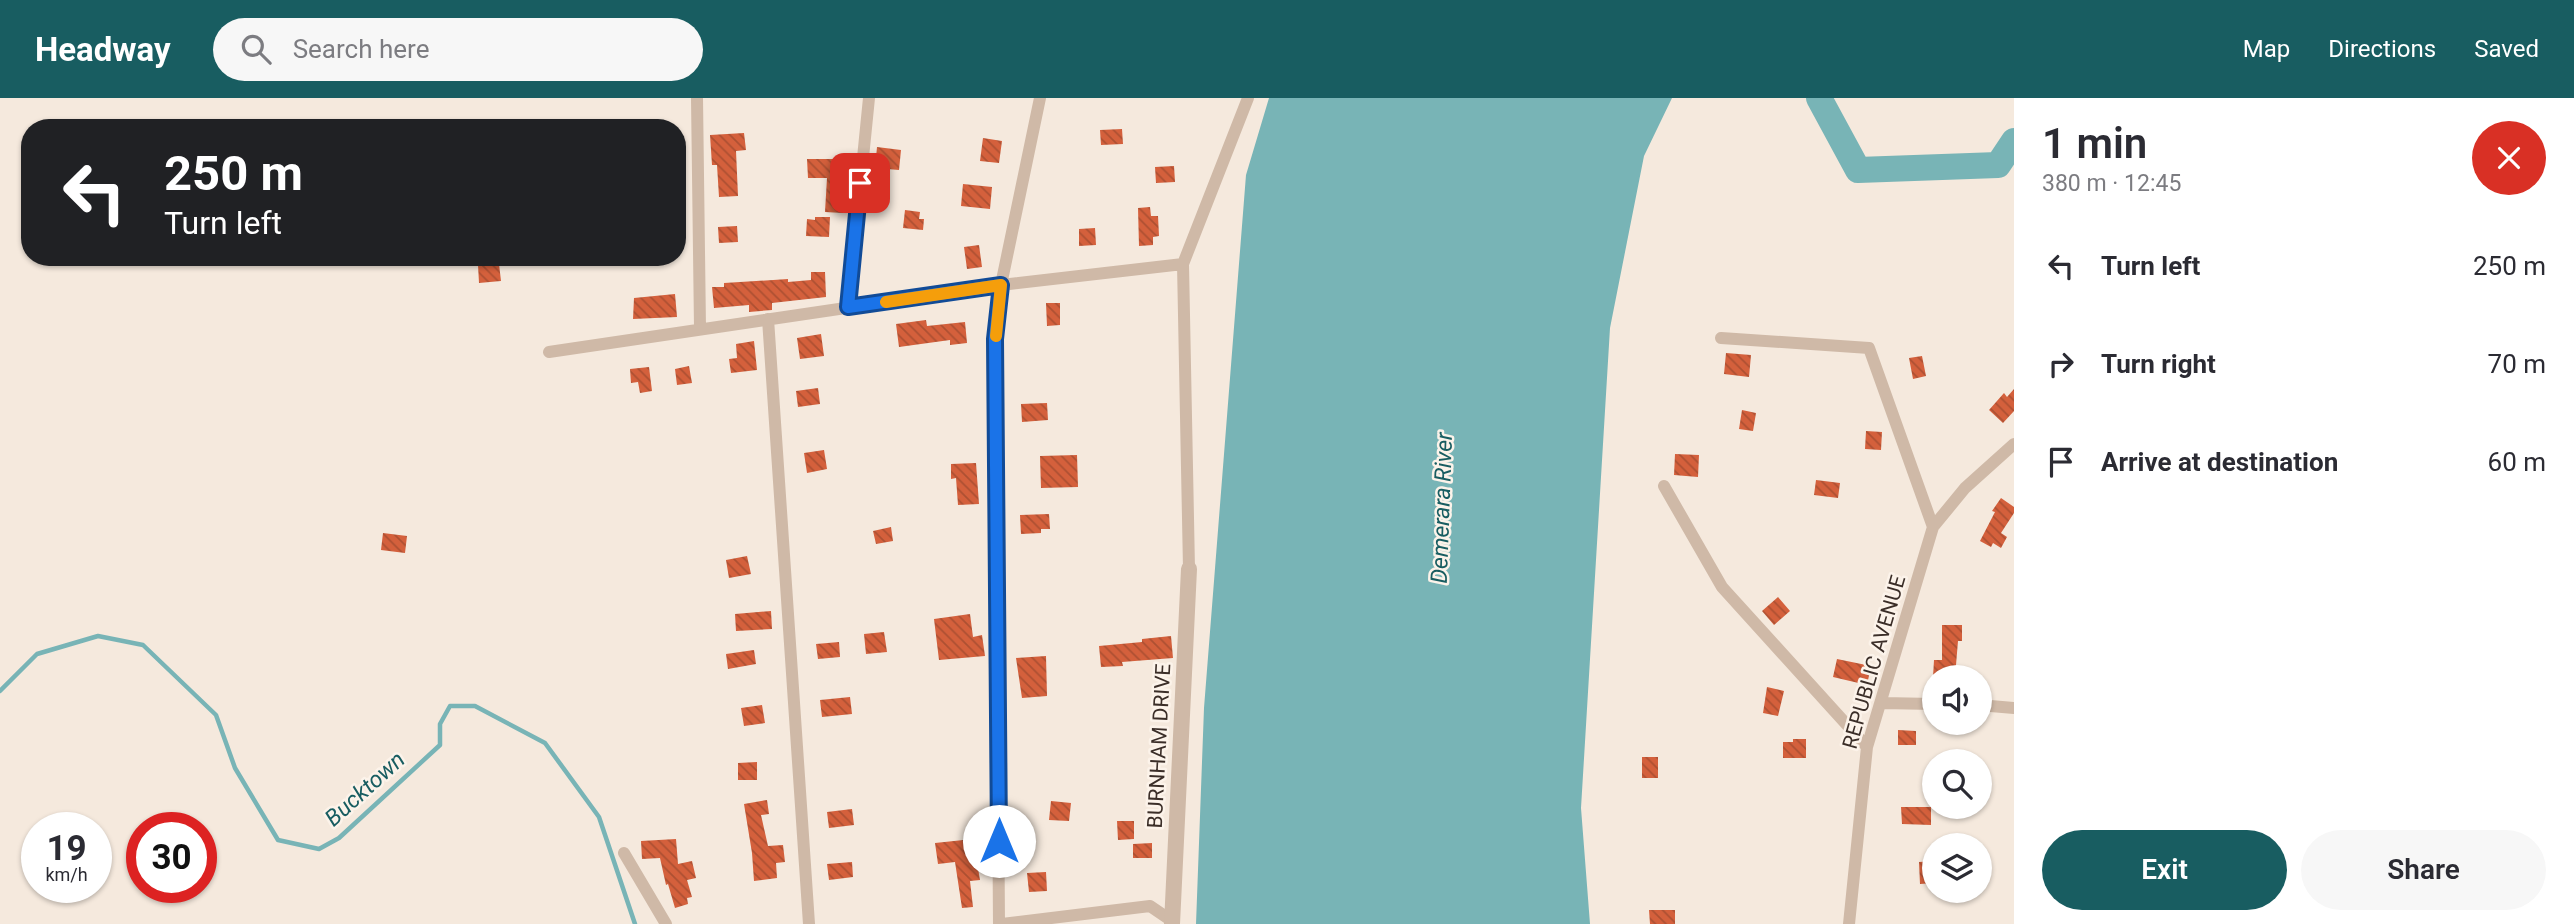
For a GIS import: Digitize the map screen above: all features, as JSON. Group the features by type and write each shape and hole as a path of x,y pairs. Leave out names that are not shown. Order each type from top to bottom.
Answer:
{"street":[{"path":"697,98 699,328"},
{"path":"848,307 869,98"},
{"path":"1040,98 1001,285 995,339 1001,924 1150,906 1172,922"},
{"path":"1189,569 1183,264 1248,98"},
{"path":"549,352 1001,285 1183,264"},
{"path":"768,319 809,924"},
{"path":"1721,338 1869,348 1933,527"},
{"name":"REPUBLIC AVENUE","path":"1849,924 1867,747 1933,527 1965,488 2014,444"},
{"path":"1664,486 1722,587 1867,747"},
{"name":"BURNHAM DRIVE","path":"1172,922 1189,569"},
{"path":"1882,703 1922,704"},
{"path":"1992,706 2014,708"},
{"path":"624,853 666,924"}],"water":[{"name":"Demerara River","path":"1269,98 1672,98 1644,156 1610,328 1581,808 1590,924 1196,924 1204,708 1246,175"}],"building":[{"path":"1122,129 1123,144 1101,145 1100,130"},
{"path":"744,133 746,150 736,151 738,196 719,197 717,165 712,165 710,135"},
{"path":"983,138 1002,141 999,163 980,161"},
{"path":"877,147 901,150 899,170 875,168"},
{"path":"807,159 843,159 843,213 825,212 827,178 808,178"},
{"path":"1174,166 1175,182 1156,183 1155,167"},
{"path":"963,184 992,187 990,209 961,206"},
{"path":"1150,207 1151,216 1158,216 1159,236 1153,237 1153,245 1139,246 1138,208"},
{"path":"905,210 920,212 919,219 924,219 923,230 903,228"},
{"path":"815,217 830,217 829,237 806,236 807,219 815,220"},
{"path":"737,226 738,242 719,243 718,227"},
{"path":"1095,228 1096,245 1079,246 1079,229"},
{"path":"979,245 982,267 967,269 964,247"},
{"path":"478,266 499,266 501,281 479,283"},
{"path":"811,272 825,272 826,297 772,303 772,310 749,312 749,305 714,308 712,287 724,287 724,283 811,280"},
{"path":"675,294 677,317 633,319 634,298"},
{"path":"1046,303 1060,303 1060,325 1047,326"},
{"path":"926,320 927,326 965,322 967,343 950,345 950,340 899,347 896,324"},
{"path":"821,334 824,356 800,359 797,338"},
{"path":"754,341 757,370 731,373 729,359 737,358 736,344"},
{"path":"1726,353 1751,355 1749,377 1724,374"},
{"path":"1922,356 1926,376 1913,379 1909,358"},
{"path":"689,366 692,383 677,385 675,369"},
{"path":"649,367 652,391 640,393 638,382 631,383 630,369"},
{"path":"818,388 820,404 798,407 796,391"},
{"path":"2014,389 2014,411 2003,423 1989,410 2004,393 2007,397"},
{"path":"1047,403 1048,420 1022,422 1021,404"},
{"path":"1742,410 1756,413 1753,431 1739,429"},
{"path":"1866,431 1882,432 1881,450 1865,449"},
{"path":"824,450 827,469 807,473 804,453"},
{"path":"1675,454 1699,455 1698,477 1674,475"},
{"path":"1077,455 1078,487 1041,488 1040,456"},
{"path":"976,463 979,504 958,505 956,478 951,479 951,464"},
{"path":"1816,480 1840,483 1838,498 1814,495"},
{"path":"2001,498 2014,507 2014,513 2001,533 2007,537 2001,548 1993,543 1991,547 1980,541 1995,512 1992,511"},
{"path":"1049,514 1050,529 1041,529 1041,533 1021,534 1020,515"},
{"path":"891,527 893,541 876,544 873,531"},
{"path":"383,533 407,536 405,553 381,550"},
{"path":"747,556 751,574 729,578 726,560"},
{"path":"1778,597 1790,611 1774,625 1762,611"},
{"path":"771,611 772,629 736,631 735,614"},
{"path":"970,614 973,637 982,635 985,656 939,660 934,619"},
{"path":"1942,625 1962,625 1962,641 1958,641 1956,665 1934,665 1934,660 1942,660"},
{"path":"884,632 887,652 866,654 864,634"},
{"path":"1171,636 1173,658 1122,662 1123,666 1101,667 1099,646"},
{"path":"839,642 840,657 818,659 816,644"},
{"path":"754,650 756,664 728,669 726,654"},
{"path":"1046,656 1047,696 1022,698 1016,658"},
{"path":"1837,659 1871,666 1867,685 1833,677"},
{"path":"1767,687 1784,691 1778,716 1763,713"},
{"path":"850,697 852,714 822,717 820,700"},
{"path":"762,705 765,723 744,726 741,708"},
{"path":"1898,730 1916,731 1916,745 1898,745"},
{"path":"1793,739 1806,739 1806,758 1783,758 1783,742 1793,742"},
{"path":"1642,757 1658,757 1658,778 1642,778"},
{"path":"757,762 757,780 738,780 738,763"},
{"path":"767,800 769,814 761,815 768,846 783,845 785,862 776,863 777,878 754,881 744,804"},
{"path":"1051,801 1071,803 1069,821 1049,820"},
{"path":"1901,807 1922,807 1922,819 1931,819 1931,825 1902,824"},
{"path":"852,809 854,825 829,828 827,812"},
{"path":"1117,821 1134,821 1134,839 1118,840"},
{"path":"676,839 678,864 692,861 696,878 687,880 692,897 687,898 688,904 675,908 660,858 642,859 641,841"},
{"path":"973,839 980,880 970,881 973,907 962,908 955,862 938,864 935,843"},
{"path":"1152,843 1152,858 1133,858 1133,844"},
{"path":"852,862 853,877 829,880 827,864"},
{"path":"1919,862 1922,862 1922,884 1920,884"},
{"path":"1046,872 1047,891 1029,892 1027,873"},
{"path":"1649,910 1675,910 1675,924 1650,924"}],"waterway":[{"path":"1819,98 1858,170 1998,165 2014,141"},
{"name":"Bucktown","path":"0,691 37,654 98,636 143,645 216,715 235,768 278,840 319,849 339,838 440,745 440,724 450,706 475,706 545,743 599,817 635,924"}],"slow traffic":[{"path":"886,302 1001,285 996,336"}],"route":[{"path":"860,183 848,307 1001,285 995,339 999,841"}]}
